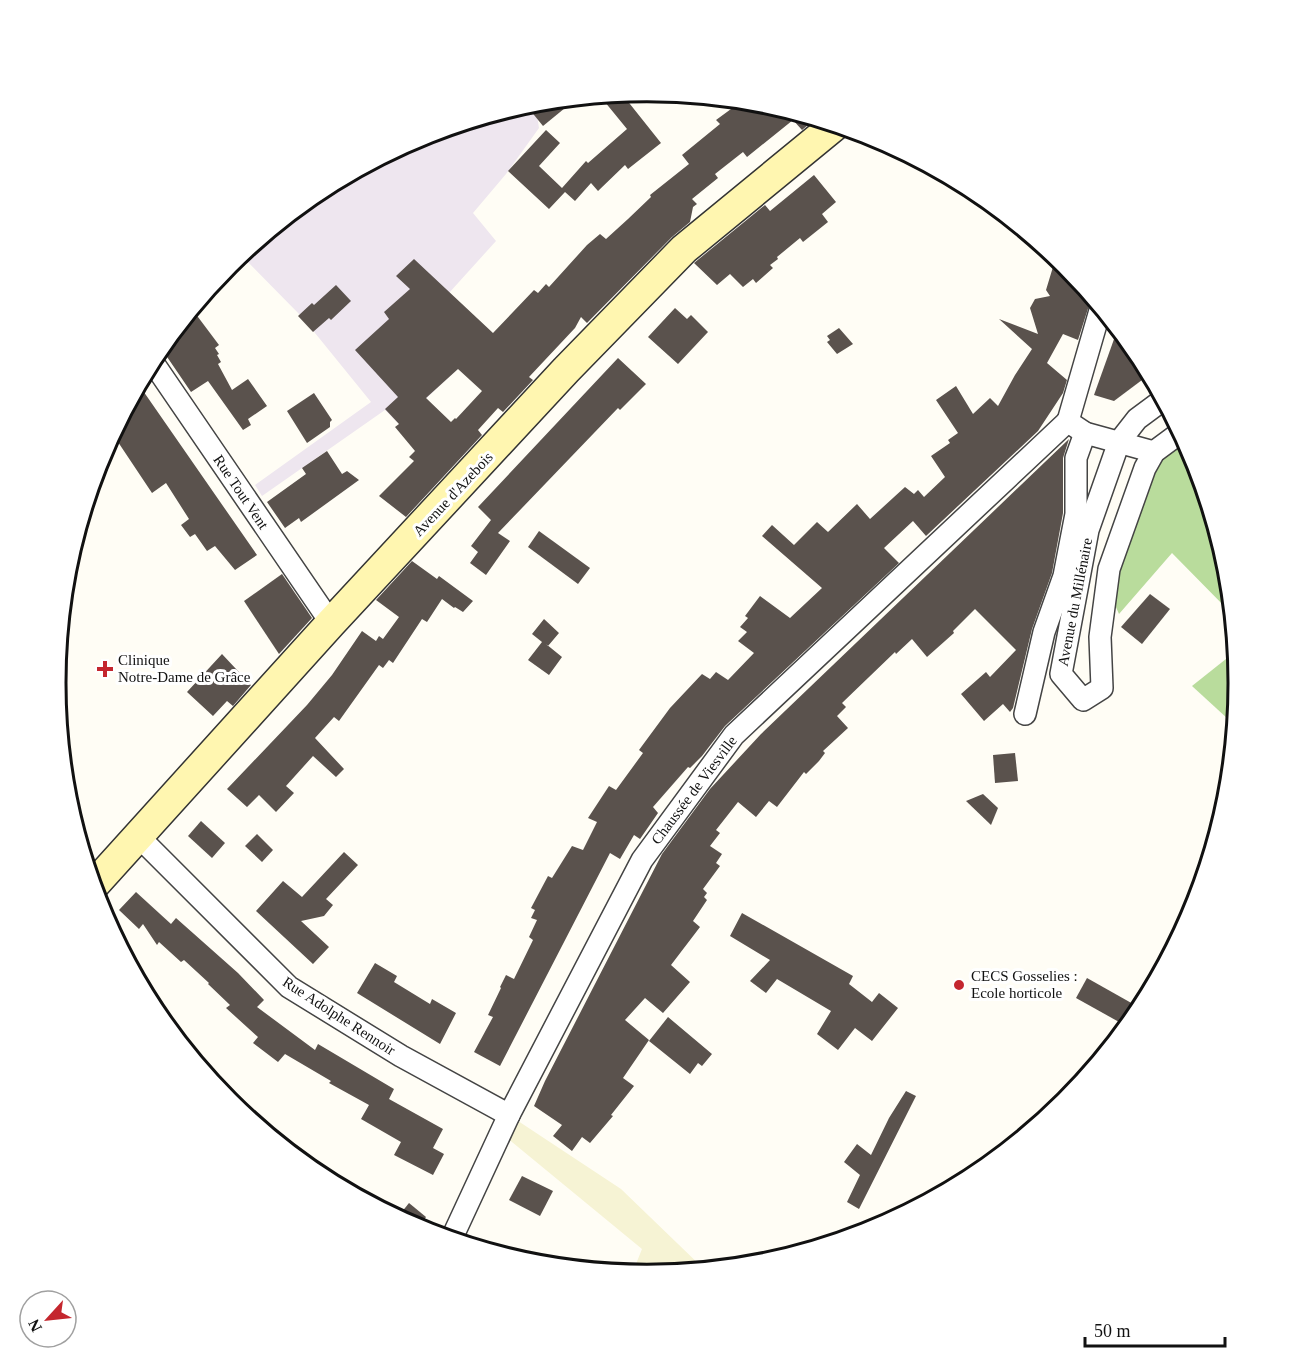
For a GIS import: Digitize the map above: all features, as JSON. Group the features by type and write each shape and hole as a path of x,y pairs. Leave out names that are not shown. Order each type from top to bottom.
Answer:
{"street":[{"name":"Avenue d'Azebois","path":"100,878 331,623 566,370 684,249 828,131"},
{"path":"1025,714 1044,632 1064,576 1076,514 1076,427 1099,317"},
{"name":"Rue Tout Vent","path":"158,370 331,623"},
{"name":"Avenue du Millénaire","path":"1157,404 1137,419 1119,442 1088,530 1061,674 1083,700 1102,688 1100,637 1109,569 1145,468 1154,452 1174,437"},
{"path":"1076,427 1154,452"},
{"name":"Chaussée de Viesville","path":"455,1232 509,1115 642,860 734,735 1076,427"},
{"name":"Rue Adolphe Rennoir","path":"139,837 289,987 401,1056 509,1115"}],"shaded area":[{"path":"537,113 539,128 506,174 473,213 496,241 449,293 494,335 399,424 385,410 262,496 255,485 371,402 302,317 247,261 264,246 324,200 390,162 461,133"},
{"path":"509,1115 621,1189 697,1263 636,1265 642,1249 506,1137"}],"green space":[{"path":"1175,438 1185,461 1209,533 1224,605 1172,553 1119,614 1107,587 1151,459"},
{"path":"1228,657 1228,719 1192,686"}],"building":[{"path":"629,102 661,143 628,169 625,165 598,191 591,183 575,201 565,192 549,209 508,171 546,130 560,143 539,166 562,188 586,161 588,163 627,129 606,103"},
{"path":"565,108 543,126 533,113"},
{"path":"732,108 792,121 747,157 743,152 715,174 718,178 692,199 697,204 693,207 690,222 672,237 587,323 581,317 575,328 529,377 533,380 503,412 498,408 478,430 482,435 406,517 379,496 414,461 409,457 415,451 395,427 399,424 385,409 398,397 355,350 389,319 384,312 410,289 396,276 414,259 493,333 534,290 538,293 546,284 549,287 587,245 600,234 606,239 651,197 650,195 689,164 682,155 720,124 716,120","holes":["458,369 482,391 451,422 426,398"]},
{"path":"794,121 808,125 802,130"},
{"path":"814,175 836,202 822,214 828,222 803,242 800,238 777,257 778,259 770,265 773,268 756,283 753,279 743,287 730,274 717,285 694,263 765,205 770,211"},
{"path":"1053,267 1089,305 1078,340 1063,334 1047,363 1067,380 1063,393 1038,431 926,536 913,521 884,548 899,563 725,726 702,756 690,768 688,767 653,807 658,813 640,839 634,835 620,859 610,853 500,1066 474,1052 493,1017 488,1015 506,975 514,979 533,940 529,937 537,920 531,918 535,910 531,908 548,876 552,878 572,846 583,850 597,822 588,818 609,786 616,790 643,753 639,750 670,708 702,674 710,679 716,672 728,680 754,653 738,641 747,632 740,627 748,618 745,616 760,596 790,618 822,588 762,536 772,525 794,545 817,522 828,532 857,504 870,519 905,487 914,494 918,490 924,497 945,477 931,456 950,443 948,440 958,433 936,400 956,386 973,414 990,398 998,406 1032,349 999,319 1038,334 1030,308 1035,299 1050,296 1046,290"},
{"path":"336,285 351,301 331,320 329,318 313,332 298,316"},
{"path":"675,308 687,319 691,315 708,332 678,364 648,337"},
{"path":"197,316 219,345 215,348 221,362 218,364 232,390 248,379 267,406 248,419 251,425 243,430 208,381 191,392 167,356"},
{"path":"839,328 853,344 837,354 827,342 830,340 827,336"},
{"path":"1115,338 1143,379 1114,401 1094,395"},
{"path":"618,358 646,384 620,410 618,408 498,533 510,541 486,575 470,563 478,552 471,546 491,520 478,507"},
{"path":"144,393 257,555 235,570 215,546 207,551 195,534 190,537 181,525 189,519 166,483 152,493 118,443"},
{"path":"314,393 332,420 330,427 307,443 287,411"},
{"path":"1069,439 1063,458 1063,513 1052,573 1032,629 1013,708 1010,712 1003,704 984,721 961,694 986,672 990,677 1016,650 975,609 953,631 954,633 927,657 912,639 896,654 895,652 842,703 846,707 837,716 848,728 823,751 825,753 806,774 804,772 777,807 769,801 756,817 738,802 716,830 720,833 710,846 722,854 716,863 720,866 703,889 707,893 704,897 707,900 693,921 700,927 671,965 690,982 663,1013 645,998 625,1020 649,1040 623,1078 634,1086 590,1143 582,1137 572,1151 553,1136 562,1125 534,1106 662,854 710,789 761,734"},
{"path":"327,451 342,474 347,471 359,480 301,522 299,518 285,528 267,502 306,474 302,468"},
{"path":"539,531 590,568 578,584 528,547"},
{"path":"412,561 437,579 439,576 473,601 463,612 442,599 427,622 422,619 393,663 389,660 383,668 379,665 339,721 334,717 315,738 344,769 336,777 313,756 286,786 294,793 276,812 259,795 247,807 227,789 307,705 332,675 362,631 376,641 379,636 383,639 399,617 376,600"},
{"path":"282,574 312,618 279,654 244,601"},
{"path":"1150,594 1170,609 1142,644 1121,627"},
{"path":"544,619 559,633 548,646 562,657 549,675 528,660 542,642 532,634"},
{"path":"222,654 251,685 233,706 227,701 213,716 187,692"},
{"path":"1015,753 1018,781 995,783 993,755"},
{"path":"983,794 998,808 991,825 966,801"},
{"path":"201,821 225,843 212,858 188,836"},
{"path":"257,834 273,850 262,862 245,846"},
{"path":"344,852 358,865 326,899 333,905 324,916 301,921 329,947 313,964 256,911 283,881 302,897"},
{"path":"136,892 171,924 176,918 238,973 264,1000 257,1007 315,1050 318,1044 394,1089 389,1099 443,1129 433,1148 444,1154 433,1175 394,1155 401,1142 361,1119 369,1105 329,1083 331,1081 285,1054 278,1062 253,1043 258,1037 226,1008 230,1005 209,983 184,960 181,962 159,942 157,945 143,924 139,929 119,910"},
{"path":"742,913 853,976 849,984 872,1002 879,993 898,1008 872,1041 855,1028 838,1050 817,1034 831,1011 777,979 766,993 750,981 770,960 730,936"},
{"path":"375,963 397,976 394,982 430,1004 432,999 456,1013 440,1044 357,993"},
{"path":"1087,978 1133,1004 1120,1022 1076,998"},
{"path":"668,1017 712,1054 702,1066 698,1063 690,1074 649,1041"},
{"path":"906,1091 916,1096 859,1209 847,1202 860,1175 844,1162 857,1144 871,1155 889,1118"},
{"path":"522,1176 553,1191 540,1216 509,1200"},
{"path":"409,1203 426,1217 424,1220 403,1211"}],"place":[{"name":"Clinique Notre-Dame de Grâce","path":"105,669"},
{"name":"CECS Gosselies : Ecole horticole","path":"959,985"}]}
